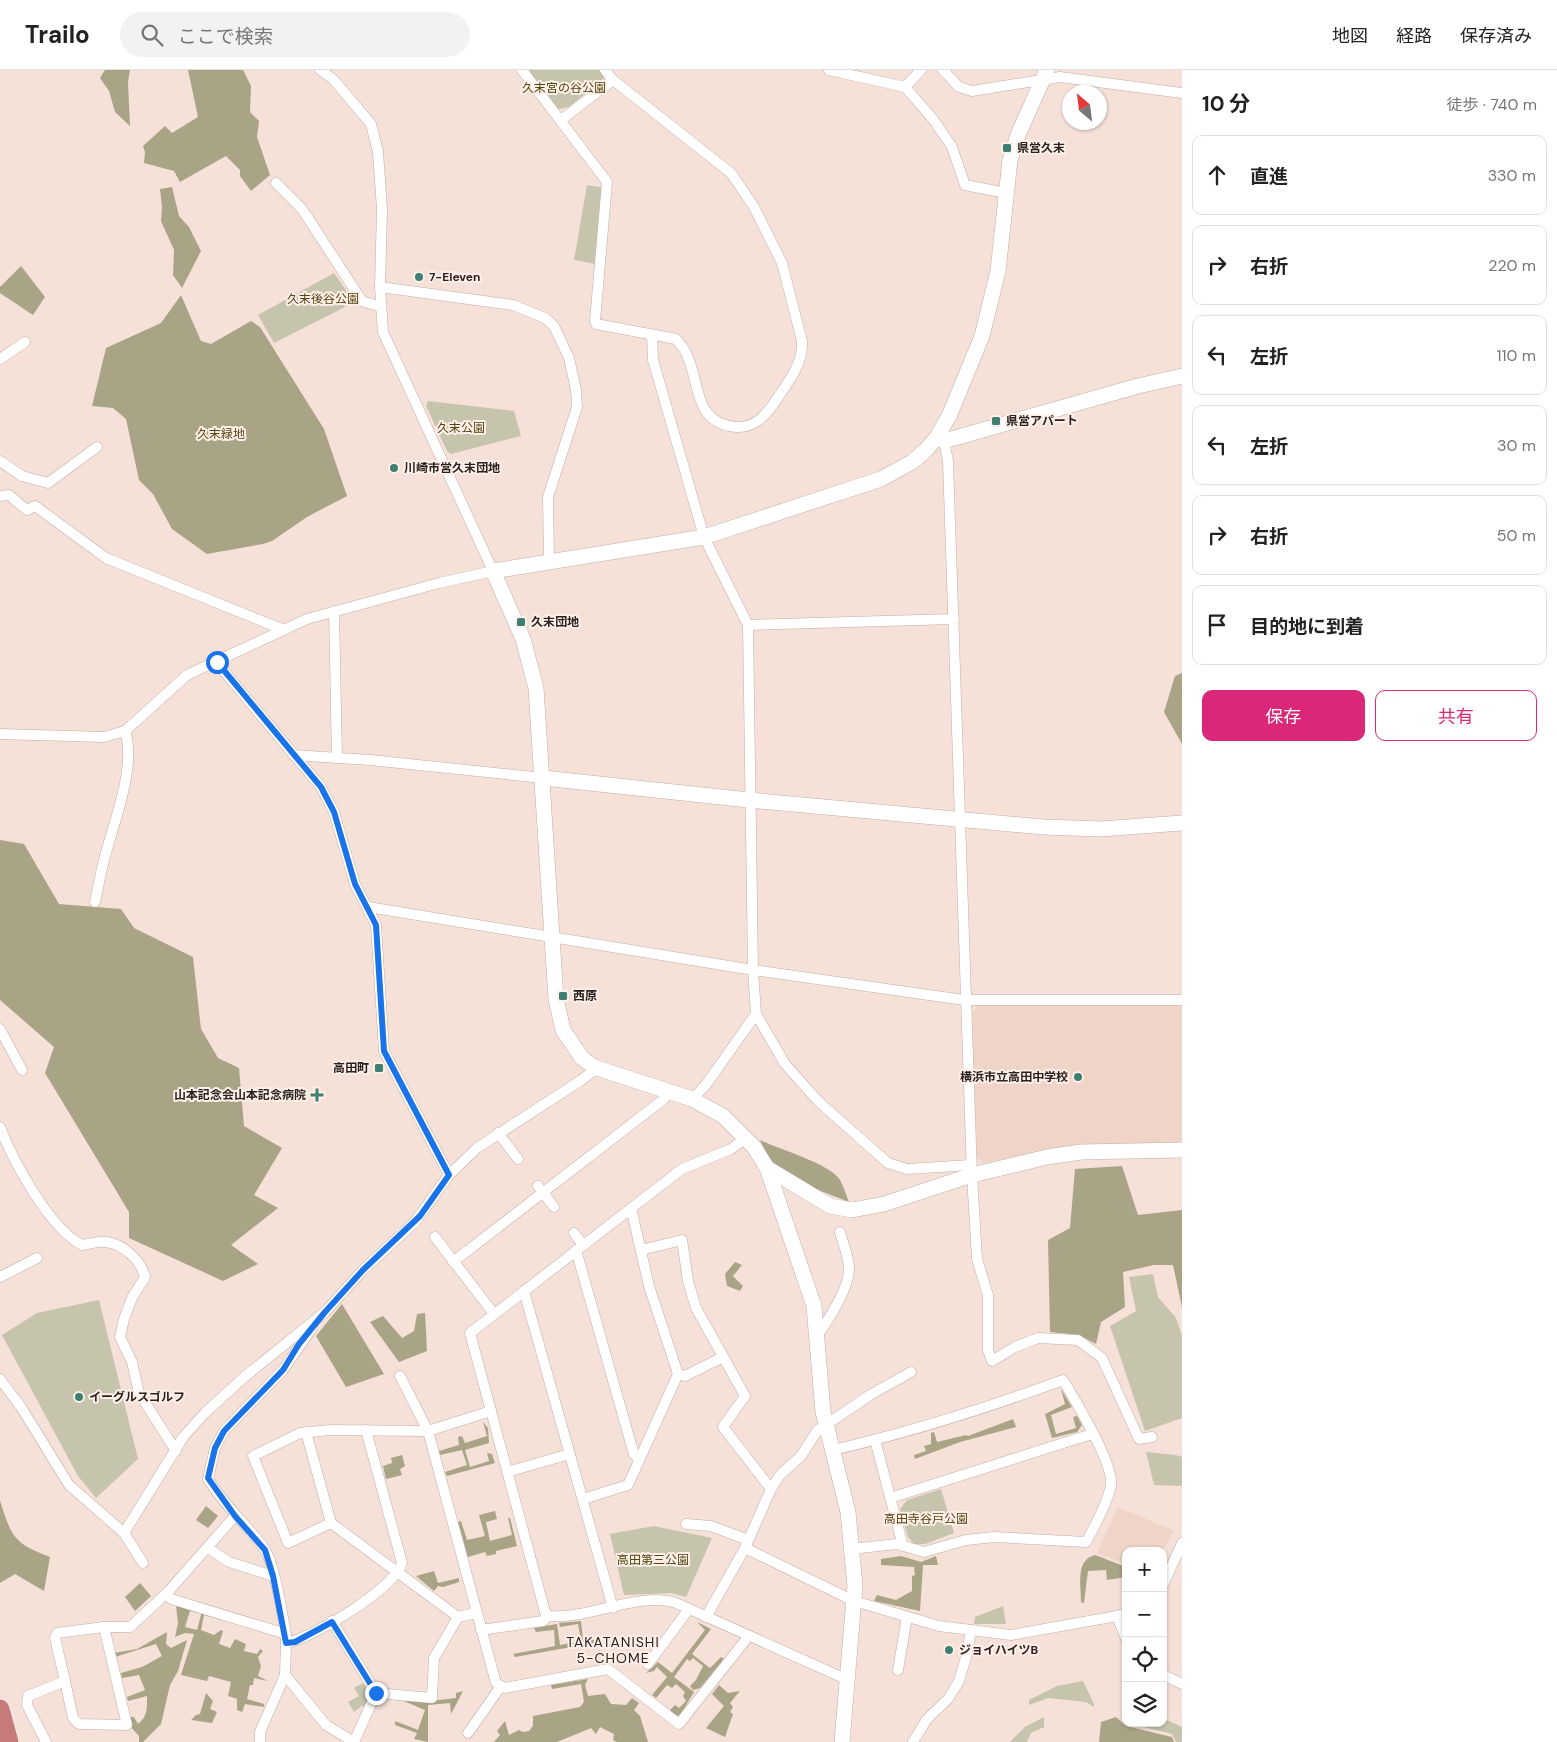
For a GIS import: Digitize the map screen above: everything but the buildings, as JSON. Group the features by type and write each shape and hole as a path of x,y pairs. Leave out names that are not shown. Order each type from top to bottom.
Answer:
{"highway":[{"path":"0,1709 8,1742"}],"street":[{"path":"320,70 333,79 371,124 378,152 382,209 380,288 383,332 493,571 523,639 531,664 539,710 552,937 559,1020 574,1049 594,1067 692,1099 723,1116 746,1138 767,1168 814,1306 818,1335 820,1383 826,1425 848,1512 851,1549 854,1601 842,1742"},
{"path":"522,70 607,182 596,324 676,339 686,352 699,400 709,416 727,426 744,427 761,420 799,366 802,353 802,340 785,271 754,206 731,173 613,80 605,70"},
{"path":"829,70 905,87 933,118 952,147 965,186 1006,193"},
{"path":"905,87 921,70"},
{"path":"943,70 959,86 972,91 1045,74 1092,79 1182,93"},
{"path":"1045,74 1010,160 998,271 991,304 941,439 948,461 961,820 964,1000 976,1259 988,1295 988,1350 992,1361 1038,1338 1078,1340 1102,1358 1139,1438 1152,1437"},
{"path":"561,120 613,80"},
{"path":"276,183 302,209 362,301 381,307"},
{"path":"380,288 513,305 545,318 554,326 569,358 576,390 577,407 548,497 549,562"},
{"path":"652,334 653,360 704,537 748,625 752,970 756,1014 785,1064 802,1085 888,1163 907,1169 971,1170 1081,1152 1182,1150"},
{"path":"0,360 25,342"},
{"path":"0,734 104,737 125,732 187,675 307,619 493,571 704,537 881,479 912,462 941,439 1182,376"},
{"path":"0,461 22,476 48,483 97,447"},
{"path":"0,496 10,495 27,510 35,506 106,558 284,630"},
{"path":"334,611 337,758"},
{"path":"748,625 954,619"},
{"path":"217,662 321,787 334,812 355,884 376,925 384,1051 449,1175"},
{"path":"95,902 102,865 126,783 128,739 125,732"},
{"path":"293,755 1044,827 1101,829 1182,824"},
{"path":"368,907 752,970 964,1000 1182,1000"},
{"path":"692,1099 705,1086 756,1014"},
{"path":"1,1032 22,1070"},
{"path":"260,1742 260,1732 285,1675 286,1639 273,1576 265,1550 235,1516 208,1478 215,1448 224,1431 241,1411 283,1370 299,1344 325,1312 363,1270 420,1216 449,1175 478,1148 498,1133 580,1081 592,1072 594,1067"},
{"path":"453,1262 541,1189 664,1099 668,1091"},
{"path":"0,1127 7,1145 62,1232 82,1245 104,1242 120,1246 143,1266 145,1277 132,1298 120,1337 132,1362 139,1393 176,1451"},
{"path":"498,1133 518,1159"},
{"path":"548,1616 545,1612 470,1333 682,1169 731,1149 746,1138"},
{"path":"767,1168 810,1196 830,1206 852,1210 884,1204 971,1170"},
{"path":"541,1189 554,1207"},
{"path":"583,1499 628,1484 678,1374 650,1286 631,1208"},
{"path":"818,1335 830,1317 846,1281 849,1269 840,1232"},
{"path":"574,1233 580,1247 631,1444 634,1454 639,1458"},
{"path":"435,1237 494,1314"},
{"path":"641,1250 682,1240 688,1280 696,1308 745,1396 723,1427 771,1489"},
{"path":"0,1277 36,1258"},
{"path":"524,1291 613,1608"},
{"path":"124,1533 184,1436 205,1413 325,1312"},
{"path":"678,1374 685,1376 723,1357"},
{"path":"706,1617 747,1544 771,1489 780,1475 801,1456 818,1431 870,1394 911,1372"},
{"path":"400,1376 428,1431 496,1683 505,1688 608,1670 679,1724 748,1637"},
{"path":"0,1380 21,1407 68,1485 124,1533 143,1563"},
{"path":"833,1450 875,1440 992,1406 1063,1380 1079,1405 1109,1470 1111,1485 1093,1531 1086,1542 994,1537 966,1540 924,1552 897,1544 851,1549"},
{"path":"331,1523 288,1543 253,1456 306,1432 366,1430 428,1431 491,1411"},
{"path":"167,1593 171,1599 295,1642 366,1601 399,1573 402,1563 366,1430"},
{"path":"306,1432 331,1523 458,1617"},
{"path":"890,1498 1092,1434"},
{"path":"875,1440 903,1546"},
{"path":"507,1472 570,1454"},
{"path":"104,1627 127,1725 79,1724 73,1718 55,1638 57,1633 104,1627 130,1627 167,1593 235,1516"},
{"path":"686,1524 711,1526 854,1601 939,1626 1011,1635 1121,1615 1126,1637"},
{"path":"208,1548 230,1562 273,1576"},
{"path":"1167,1577 1181,1550"},
{"path":"481,1630 543,1621 548,1616 613,1608 655,1599 673,1602 690,1609 748,1637 848,1680"},
{"path":"648,1664 690,1609"},
{"path":"376,1693 432,1698 434,1658 458,1617 476,1613"},
{"path":"898,1670 907,1617"},
{"path":"332,1622 376,1693"},
{"path":"913,1742 927,1719 948,1699 959,1681 971,1630"},
{"path":"285,1675 326,1724 354,1742 376,1693"},
{"path":"1167,1677 1182,1684"},
{"path":"46,1742 28,1705 28,1696 65,1681"},
{"path":"468,1733 501,1686"}],"shaded area":[{"name":"横浜市立高田中学校","path":"979,1005 1182,1005 1182,1142 1094,1145 1043,1151 983,1163 977,1157 972,1012"},
{"path":"1118,1507 1174,1531 1164,1547 1122,1547 1122,1562 1097,1553"}],"green space":[{"path":"105,70 130,70 128,82 130,126 115,112 109,91 100,78"},
{"path":"188,70 243,70 251,86 250,112 259,121 257,137 270,175 251,191 240,176 240,170 226,156 180,182 174,171 144,163 145,152 143,146 165,126 172,133 198,117"},
{"name":"久末宮の谷公園","path":"528,70 601,70 604,73 603,79 569,107 558,109"},
{"path":"587,185 606,188 596,264 574,260"},
{"path":"172,187 179,216 189,227 201,251 182,288 173,275 174,250 161,221 160,189"},
{"path":"21,266 45,297 33,315 0,293 0,287"},
{"name":"久末後谷公園","path":"334,273 352,299 351,304 274,343 258,315"},
{"name":"久末緑地","path":"181,295 201,341 211,344 251,321 260,327 324,429 347,496 307,517 272,541 207,554 172,529 153,494 139,480 126,419 113,408 92,406 106,348 161,323"},
{"name":"久末公園","path":"428,401 514,411 521,436 451,454 447,451 426,406"},
{"path":"1182,673 1182,744 1164,712 1175,676"},
{"path":"0,840 24,844 59,904 121,909 134,928 193,957 201,1029 218,1058 239,1068 244,1126 282,1148 254,1195 278,1208 231,1245 258,1264 223,1281 129,1238 129,1212 45,1073 54,1047 0,1000"},
{"path":"760,1140 804,1157 835,1174 840,1180 849,1202 777,1174"},
{"path":"1122,1166 1138,1215 1182,1210 1182,1307 1173,1265 1154,1265 1123,1272 1125,1307 1101,1322 1096,1344 1079,1335 1050,1332 1048,1240 1070,1228 1075,1169"},
{"path":"735,1262 742,1265 733,1276 743,1286 740,1291 727,1286 725,1274"},
{"path":"1153,1274 1158,1297 1176,1318 1182,1336 1182,1418 1145,1431 1110,1326 1136,1311 1129,1277"},
{"name":"イーグルスゴルフ","path":"99,1300 138,1459 96,1498 78,1476 2,1335 37,1313"},
{"path":"342,1304 384,1374 346,1387 316,1336"},
{"path":"425,1313 427,1351 399,1362 370,1322 383,1316 402,1338 414,1331 417,1314"},
{"path":"1061,1389 1072,1407 1051,1415 1056,1434 1076,1428 1073,1417 1077,1416 1082,1425 1077,1432 1052,1438 1045,1414 1065,1404"},
{"path":"1013,1419 1016,1427 960,1442 915,1459 914,1455 926,1451 924,1446 931,1444 931,1433 934,1432 937,1442 968,1436"},
{"path":"483,1422 488,1428 489,1443 465,1450 470,1467 489,1461 487,1453 492,1454 495,1463 447,1476 445,1472 467,1465 462,1450 440,1455 439,1451 459,1445 458,1437 462,1436 465,1443 487,1436"},
{"path":"1146,1452 1182,1457 1182,1486 1154,1485"},
{"path":"402,1455 405,1466 400,1469 402,1475 386,1479 383,1466 392,1463 391,1458"},
{"name":"高田寺谷戸公園","path":"941,1489 954,1533 925,1544 914,1544 908,1537 900,1509 907,1500"},
{"path":"0,1501 11,1531 21,1543 50,1557 44,1591 15,1574 0,1583"},
{"path":"206,1506 218,1516 208,1528 196,1520"},
{"path":"495,1511 497,1519 486,1522 490,1541 512,1535 508,1518 510,1518 517,1546 496,1551 496,1554 487,1556 485,1552 468,1557 458,1522 461,1521 467,1540 485,1536 479,1515"},
{"name":"高田第三公園","path":"654,1526 712,1538 686,1597 671,1593 624,1595 610,1534"},
{"path":"1095,1555 1122,1565 1122,1578 1107,1580 1106,1570 1088,1571 1084,1603 1081,1602 1080,1574 1084,1562"},
{"path":"901,1556 921,1562 936,1556 938,1565 923,1565 920,1611 874,1601 877,1595 896,1600 912,1591 912,1576 915,1575 914,1567 881,1565 881,1559"},
{"path":"434,1571 438,1583 459,1578 459,1582 443,1587 438,1586 434,1591 416,1576"},
{"path":"140,1583 151,1596 135,1611 125,1597"},
{"path":"176,1606 199,1611 198,1613 190,1611 185,1627 197,1630 202,1611 222,1617 222,1620 204,1615 201,1630 214,1635 221,1630 223,1631 219,1644 230,1648 235,1639 246,1644 244,1651 257,1654 260,1649 263,1651 258,1657 261,1666 258,1676 268,1681 254,1678 253,1685 250,1685 247,1699 264,1704 264,1707 245,1704 242,1712 237,1710 237,1699 228,1696 231,1682 209,1676 207,1681 181,1675 194,1634 185,1633 175,1637 178,1623"},
{"path":"1003,1606 1006,1624 974,1624 975,1617"},
{"path":"581,1621 583,1640 599,1640 600,1642 515,1657 513,1654 555,1646 554,1630 536,1632 534,1628 557,1624 560,1645 581,1641 578,1624 560,1627 559,1623"},
{"path":"697,1622 711,1629 692,1654 710,1668 721,1657 724,1659 700,1688 693,1690 690,1686 696,1680 703,1666 693,1658 690,1661 687,1659 674,1677 694,1692 680,1715 675,1716 669,1711 675,1705 679,1708 686,1701 683,1696 685,1692 676,1684 672,1688 667,1685 656,1698 652,1695 667,1677 657,1667 654,1671 646,1673 658,1662 672,1673 705,1630"},
{"path":"167,1632 166,1644 171,1648 187,1640 178,1671 170,1685 161,1724 143,1742 139,1742 139,1736 130,1726 129,1717 134,1717 138,1724 144,1718 147,1696 128,1701 127,1697 145,1690 139,1675 122,1678 121,1673 142,1667 162,1656 156,1644 115,1657 114,1653 137,1649"},
{"path":"588,1679 585,1685 588,1696 605,1694 611,1704 626,1705 632,1698 639,1703 634,1710 640,1716 648,1742 617,1742 613,1740 614,1734 600,1727 596,1734 591,1728 557,1742 494,1742 500,1735 497,1731 505,1721 509,1735 519,1730 523,1732 529,1731 533,1726 533,1716 580,1707 584,1702 581,1684 552,1689 551,1685"},
{"path":"1083,1681 1094,1707 1086,1702 1048,1698 1029,1705 1029,1700 1057,1686"},
{"path":"363,1683 371,1697 366,1709 362,1706 354,1712 348,1702 359,1696 354,1688"},
{"path":"719,1685 728,1693 740,1691 730,1703 733,1707 730,1712 733,1714 725,1737 706,1728 724,1706 712,1694"},
{"path":"463,1691 451,1714 450,1703 428,1705 428,1742 414,1739 417,1733 395,1725 395,1721 418,1730 425,1710 394,1697 439,1700 456,1698 456,1693"},
{"path":"206,1693 213,1701 210,1709 217,1712 212,1723 191,1720 200,1714"},
{"path":"1044,1717 1044,1727 1031,1733 1027,1742 1010,1742 1025,1727"},
{"path":"1116,1717 1122,1722 1122,1727 1130,1727 1172,1737 1174,1742 1099,1742 1101,1722"},
{"path":"1167,1720 1182,1727 1182,1742 1176,1742 1172,1734 1143,1727 1167,1727"}],"place":[{"name":"県営久末","path":"1007,148"},
{"name":"7-Eleven","path":"419,277"},
{"name":"県営アパート","path":"996,421"},
{"name":"川崎市営久末団地","path":"394,468"},
{"name":"久末団地","path":"521,622"},
{"name":"西原","path":"563,996"},
{"name":"高田町","path":"379,1068"},
{"name":"横浜市立高田中学校","path":"1078,1077"},
{"name":"山本記念会山本記念病院","path":"317,1095"},
{"name":"イーグルスゴルフ","path":"79,1397"},
{"name":"ジョイハイツB","path":"949,1650"}],"district":[{"name":"TAKATANISHI 5-CHOME","path":"613,1650"}],"route":[{"path":"217,662 321,787 334,812 344,839 355,884 376,925 384,1051 449,1175 415,1222 363,1270 299,1344 283,1370 241,1411 224,1431 215,1448 208,1478 217,1494 265,1550 273,1576 286,1634 286,1643 295,1642 332,1622 376,1693"}]}
